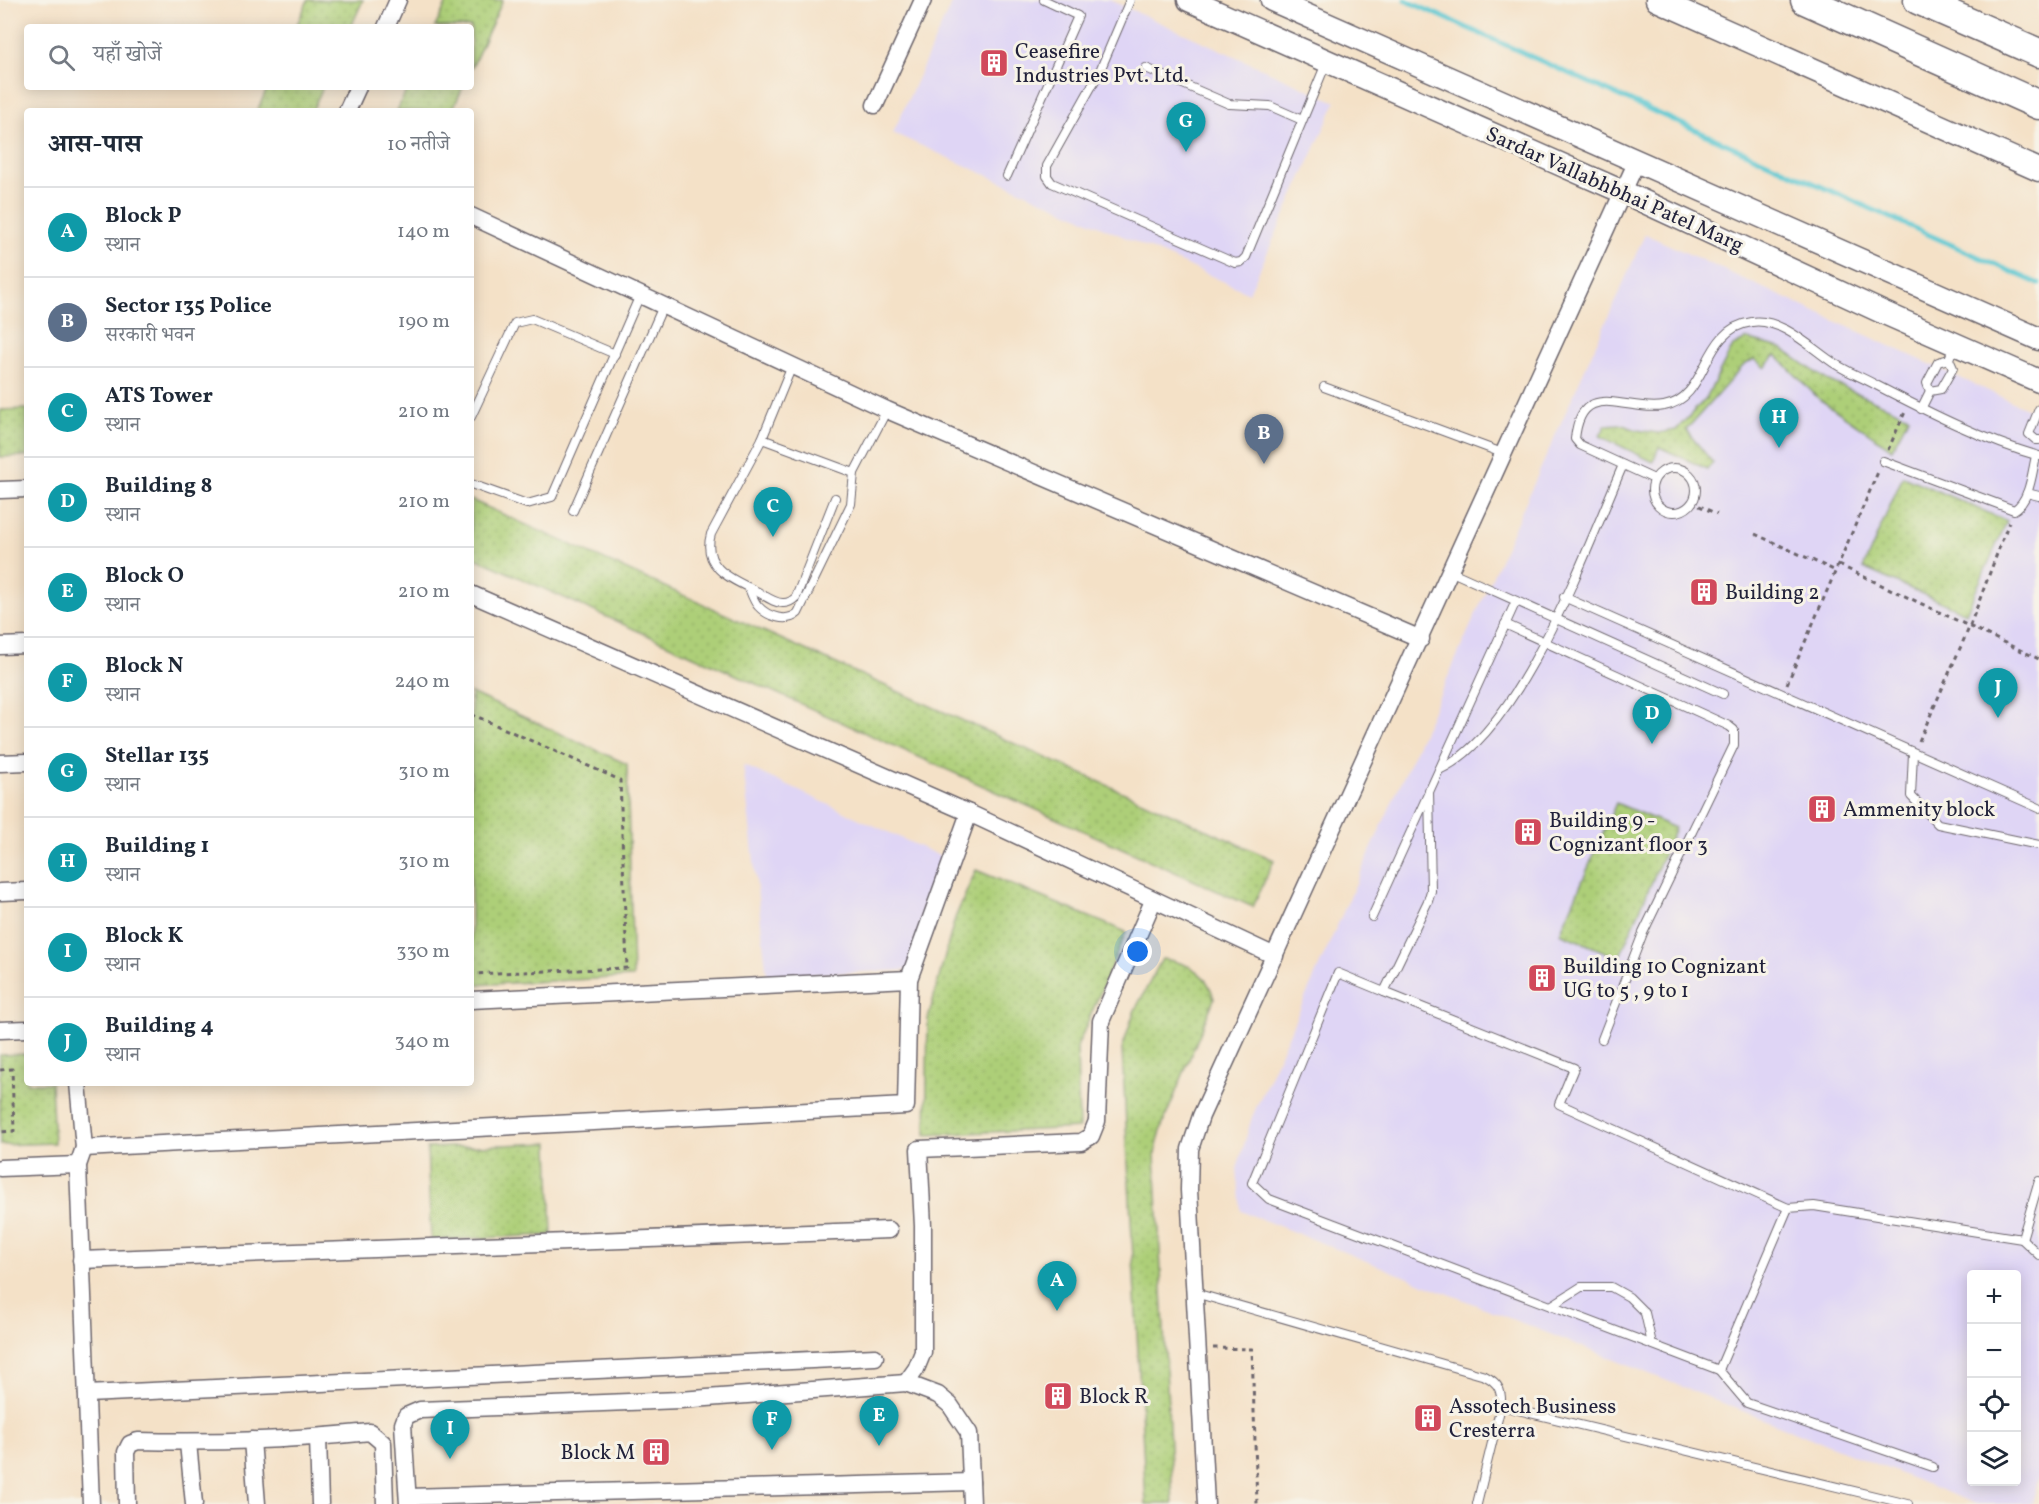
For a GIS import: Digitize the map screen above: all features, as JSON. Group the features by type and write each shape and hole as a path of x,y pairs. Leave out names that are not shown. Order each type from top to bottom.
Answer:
{"highway":[{"path":"1805,0 2039,105"},
{"path":"1918,0 2039,53"}],"street":[{"path":"387,24 398,0"},
{"path":"875,105 922,0"},
{"name":"Sardar Vallabhbhai Patel Marg","path":"1189,0 1623,192 1951,351 2039,381"},
{"name":"Sardar Vallabhbhai Patel Marg","path":"1272,0 2039,339"},
{"path":"1657,0 2039,170"},
{"path":"348,108 357,90"},
{"path":"1206,1504 1190,1149 1200,1116 1452,572 1637,161"},
{"path":"474,217 887,410 1421,639"},
{"path":"0,490 24,489"},
{"path":"474,595 969,813 1153,901 1275,956"},
{"path":"0,646 24,645"},
{"path":"0,763 24,762"},
{"path":"84,1148 906,1106 909,980 969,813"},
{"path":"0,892 24,891"},
{"path":"906,1383 916,1369 923,1352 923,1226 919,1149 1081,1142 1091,1136 1097,1121 1101,1021 1153,901"},
{"path":"474,1000 909,980"},
{"path":"0,1030 24,1029"},
{"path":"78,1086 84,1148 78,1165 91,1504"},
{"path":"0,1168 78,1165"},
{"path":"81,1260 889,1230"},
{"path":"87,1394 875,1357"},
{"path":"970,1482 408,1501 403,1424 406,1416 420,1410 680,1400 906,1383 938,1395 950,1405 969,1433 972,1504"},
{"path":"127,1504 126,1452 130,1444 138,1441 188,1443 318,1437 370,1432 383,1443 385,1504"},
{"path":"318,1437 320,1504"},
{"path":"252,1440 257,1504"},
{"path":"188,1443 194,1504"}],"lane":[{"path":"1007,176 1078,16 1044,0"},
{"path":"1130,0 1099,73 1047,166 1047,176 1052,183 1235,263 1241,262 1328,60"},
{"path":"1146,68 1229,104 1270,106 1302,120"},
{"path":"474,485 527,504 552,497 640,295"},
{"path":"573,512 663,306"},
{"path":"474,411 515,323 532,319 615,354"},
{"path":"1654,479 1580,445 1575,438 1585,409 1602,400 1648,408 1667,406 1679,400 1694,385 1718,339 1727,331 1749,322 1771,323 1803,341 1836,365 1921,409 2035,455"},
{"path":"1930,391 1941,389 1947,381 1953,368 1951,351"},
{"path":"1921,409 1930,391 1927,383 1938,362 1951,351"},
{"path":"792,366 762,438 708,544 710,555 727,578 784,603 796,597 835,498"},
{"path":"1324,387 1505,454"},
{"path":"1883,461 2014,510 2021,504 2027,493 2038,437 2029,434 2039,409"},
{"path":"749,587 758,607 782,620 792,619 798,613 851,504 854,473 887,410"},
{"path":"762,438 854,473"},
{"path":"1439,770 1457,762 1491,728 1544,642 1623,465"},
{"path":"1666,469 1683,470 1694,483 1696,491 1692,502 1681,511 1664,510 1653,497 1654,479 1666,469"},
{"path":"2027,493 2039,496"},
{"path":"1452,572 1723,694"},
{"path":"1564,597 2039,808"},
{"path":"1372,917 1516,601"},
{"path":"1505,624 1730,726 1735,736 1643,933 1602,1039"},
{"path":"1913,753 1911,796 1938,824 2039,845"},
{"path":"1384,992 1428,901 1431,880 1429,790"},
{"path":"1933,1467 1747,1403 1719,1370 1269,1199 1252,1182 1338,973 1574,1068 1559,1104 1788,1208 1814,1206 2022,1239 2039,1255"},
{"path":"2022,1239 2039,1181"},
{"path":"1719,1370 1788,1208"},
{"path":"1551,1306 1581,1287 1611,1287 1629,1297 1644,1313 1652,1344"},
{"path":"1195,1293 1485,1376 1494,1381 1499,1388 1501,1406 1477,1504"},
{"path":"1501,1406 1908,1504"}],"path":[{"path":"1783,694 1909,402"},
{"path":"1692,502 1717,514"},
{"path":"1913,753 1969,628 2014,510"},
{"path":"1755,534 1836,571"},
{"path":"1839,566 2039,659"},
{"path":"474,715 620,780 627,968 474,974"},
{"path":"0,1070 12,1069 14,1131 0,1132"},
{"path":"1198,1348 1252,1349 1257,1504"}],"shaded area":[{"path":"953,0 1110,0 1336,102 1249,293 893,133"},
{"path":"1645,234 2039,414 2039,1477 2032,1504 1976,1504 1241,1211 1237,1169 1252,1117"},
{"path":"743,765 942,857 909,970 767,976"}],"green space":[{"path":"308,0 363,0 352,24 297,24"},
{"path":"448,0 503,0 474,63 474,24 436,24"},
{"path":"267,90 322,90 313,108 258,108"},
{"path":"407,90 462,90 453,108 398,108"},
{"path":"1746,339 1781,348 1827,380 1909,416 1892,449 1819,399 1776,355 1765,368 1754,359 1743,366 1686,430 1713,463 1707,469 1659,447 1653,462 1600,436 1606,425 1620,424 1637,430 1658,433 1676,430 1706,398 1733,346"},
{"path":"24,409 24,456 0,457 0,410"},
{"path":"1903,476 2007,521 1966,613 1863,568"},
{"path":"474,501 1274,860 1253,907 474,557"},
{"path":"474,694 627,764 633,977 474,985"},
{"path":"1616,803 1675,828 1619,958 1560,933"},
{"path":"976,870 1126,932 1077,1047 1079,1128 926,1135 928,1019 955,918"},
{"path":"1162,959 1188,966 1202,975 1214,999 1162,1126 1155,1154 1173,1504 1146,1504 1122,1049 1134,1012"},
{"path":"24,1054 24,1086 51,1086 54,1143 0,1145 0,1055"},
{"path":"549,1143 552,1235 431,1240 427,1148"}],"waterway":[{"path":"1405,0 2039,284"}],"place":[{"name":"Ceasefire Industries Pvt. Ltd.","path":"994,63"},
{"name":"Stellar 135","path":"1186,152"},
{"name":"Building 1","path":"1779,448"},
{"name":"Sector 135 Police","path":"1264,464"},
{"name":"ATS Tower","path":"773,537"},
{"name":"Building 2","path":"1704,592"},
{"name":"Building 4","path":"1998,718"},
{"name":"Building 8","path":"1652,744"},
{"name":"Ammenity block","path":"1822,809"},
{"name":"Building 9 - Cognizant floor 3","path":"1528,832"},
{"name":"Building 10 Cognizant UG to 5 , 9 to 1","path":"1542,978"},
{"name":"Block P","path":"1057,1311"},
{"name":"Block R","path":"1058,1396"},
{"name":"Assotech Business Cresterra","path":"1428,1418"},
{"name":"Block O","path":"879,1446"},
{"name":"Block N","path":"772,1450"},
{"name":"Block M","path":"656,1452"},
{"name":"Block K","path":"450,1459"}]}
